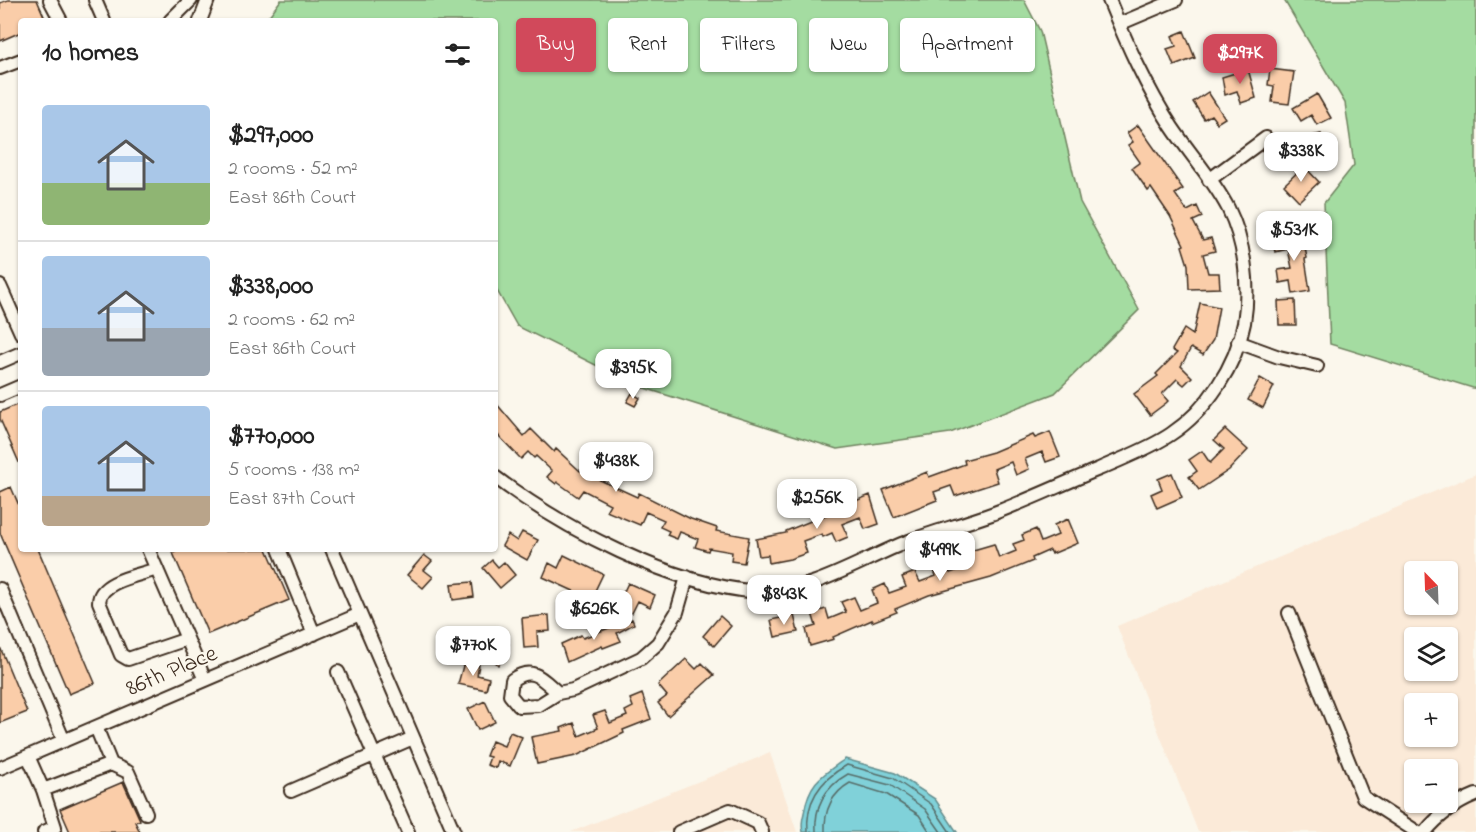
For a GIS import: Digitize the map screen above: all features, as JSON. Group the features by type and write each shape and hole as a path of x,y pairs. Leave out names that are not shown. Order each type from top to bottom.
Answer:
{"street":[{"path":"50,0 59,18"},
{"path":"95,0 103,18"},
{"path":"173,18 191,0"},
{"path":"201,18 208,0"},
{"path":"498,481 577,531 640,560 722,588 774,592 803,586 909,541 1001,511 1145,449 1172,434 1195,414 1219,384 1233,359 1244,322 1246,288 1243,249 1228,209 1172,127 1138,68 1109,0"},
{"path":"1119,24 1176,0"},
{"path":"0,68 18,61"},
{"path":"1209,180 1266,138"},
{"path":"0,286 18,326"},
{"path":"1238,342 1279,357 1317,366"},
{"path":"0,362 18,354"},
{"path":"0,395 18,387"},
{"path":"149,552 205,680"},
{"path":"280,552 314,634"},
{"path":"333,552 454,832"},
{"path":"157,569 106,586 99,597 99,603 121,655 128,659 187,639"},
{"path":"558,693 573,690 641,658 658,642 677,612 687,577"},
{"path":"0,589 64,741"},
{"path":"1289,613 1364,797 1417,832"},
{"name":"86th Place","path":"0,766 64,741 360,614"},
{"path":"338,672 408,832"},
{"path":"96,727 111,764"},
{"path":"291,791 413,738"},
{"path":"28,756 43,790 55,827 44,832"},
{"path":"43,790 111,764 128,771 146,813"},
{"path":"1425,832 1459,802 1476,795"},
{"path":"679,832 730,810 758,823 762,832"}],"shaded area":[{"path":"1476,474 1476,832 1198,832 1117,626"},
{"path":"770,753 797,832 571,832"}],"green space":[{"path":"281,0 1024,0 1033,18 900,18 900,72 1035,72 1035,21 1040,31 1080,202 1139,310 1055,393 950,433 837,449 638,386 517,326 498,292 498,18 267,18"},
{"path":"1284,0 1476,0 1476,389 1330,344 1324,203 1354,165 1345,103"}],"water":[{"path":"845,759 895,773 935,799 957,832 803,832 806,802 813,787 823,775"}],"building":[{"path":"8,0 37,0 45,18 18,18 18,33 0,41 0,3"},
{"path":"1184,31 1195,58 1174,66 1167,49 1176,46 1172,36"},
{"path":"1248,69 1256,98 1241,103 1237,91 1225,95 1222,77"},
{"path":"1270,69 1294,72 1289,104 1272,102 1274,86 1268,85"},
{"path":"1208,92 1225,118 1217,123 1211,115 1204,119 1193,102"},
{"path":"1317,94 1331,118 1317,125 1311,115 1301,121 1293,108"},
{"path":"1138,125 1183,189 1175,194 1187,211 1197,206 1202,217 1193,221 1203,240 1211,238 1215,251 1203,254 1208,273 1219,273 1220,288 1189,289 1188,265 1182,246 1184,245 1170,216 1151,188 1148,191 1132,168 1140,162 1128,145 1133,142 1127,133"},
{"path":"1321,134 1322,139 1329,138 1333,158 1310,162 1307,137"},
{"path":"1304,166 1319,182 1299,201 1284,185"},
{"path":"1302,232 1310,291 1293,294 1291,281 1280,283 1278,270 1292,268 1288,249 1275,252 1272,238"},
{"path":"1295,300 1296,325 1279,325 1278,301"},
{"path":"1200,303 1219,307 1213,340 1203,355 1191,348 1181,366 1192,377 1184,385 1177,379 1162,394 1168,401 1150,415 1134,394 1158,376 1156,374 1177,353 1172,350 1184,329 1193,335"},
{"path":"1260,378 1274,386 1263,408 1248,400"},
{"path":"632,393 640,398 635,406 627,402"},
{"path":"18,404 18,460 0,419 0,412"},
{"path":"498,406 524,436 531,429 554,452 556,449 580,471 583,468 600,480 637,497 639,493 691,519 717,528 716,531 749,537 744,563 731,561 732,552 709,548 708,551 695,547 698,539 680,532 677,539 667,535 669,531 660,527 664,520 646,512 640,525 606,511 610,504 583,490 578,497 547,477 552,471 536,456 534,458 528,452 521,459 498,435"},
{"path":"1225,429 1248,450 1229,470 1199,490 1189,477 1197,471 1189,460 1202,451 1210,463 1224,449 1214,440"},
{"path":"1050,432 1060,457 1046,462 1042,452 1025,459 1029,469 1016,475 1011,462 994,469 998,482 955,496 951,486 934,492 937,500 894,517 883,490 927,472 929,477 965,464 964,460 993,452 1033,435 1035,438"},
{"path":"1172,473 1182,497 1157,508 1151,494 1162,489 1158,479"},
{"path":"11,487 18,503 18,552 39,552 95,683 69,694 0,533 0,492"},
{"path":"870,495 879,524 865,529 860,517 842,524 848,537 836,542 832,533 823,537 822,534 803,541 807,553 790,559 769,563 768,555 759,556 756,539 786,533 786,531 828,514 826,509 834,506 836,509"},
{"path":"1068,519 1078,543 1052,554 1050,550 1032,558 1033,561 991,578 929,595 895,609 897,612 833,637 834,639 810,646 806,629 816,626 812,613 826,609 829,619 846,612 841,602 854,597 860,610 877,603 872,590 885,584 889,593 906,587 902,577 915,572 920,582 936,576 932,564 945,559 950,573 967,567 963,553 994,544 999,558 1016,551 1013,544 1024,540 1022,535 1036,529 1041,542 1058,535 1054,525"},
{"path":"522,532 538,540 527,560 502,546 508,535 517,541"},
{"path":"268,552 289,600 208,634 173,553"},
{"path":"424,555 432,561 424,570 433,577 423,588 407,575"},
{"path":"564,555 603,574 591,599 543,577 549,563 558,568"},
{"path":"492,560 498,567 504,562 515,575 500,588 483,568"},
{"path":"472,582 474,597 453,600 451,584"},
{"path":"628,583 655,595 650,607 638,601 632,613 617,606"},
{"path":"549,615 550,631 537,632 538,647 524,648 522,618"},
{"path":"794,615 798,632 775,637 771,620"},
{"path":"720,616 731,626 714,646 703,636"},
{"path":"632,619 634,624 617,633 621,641 603,648 602,646 567,662 561,644 581,635 583,638"},
{"path":"497,630 509,644 502,649 508,656 498,665 480,644"},
{"path":"0,647 27,712 0,723"},
{"path":"686,659 696,669 702,663 714,675 668,716 658,703 667,696 658,685"},
{"path":"464,662 479,665 477,675 489,678 486,690 458,684"},
{"path":"642,694 651,719 623,730 624,733 576,756 537,764 531,737 562,731 561,728 574,723 579,736 598,728 593,715 605,711 610,723 627,716 625,711 633,707 630,699"},
{"path":"485,701 495,722 478,730 468,709"},
{"path":"510,732 522,737 510,766 498,761 496,768 487,765 490,757 486,756 492,741 504,746"},
{"path":"123,782 140,820 135,822 140,832 70,832 60,809"}]}
